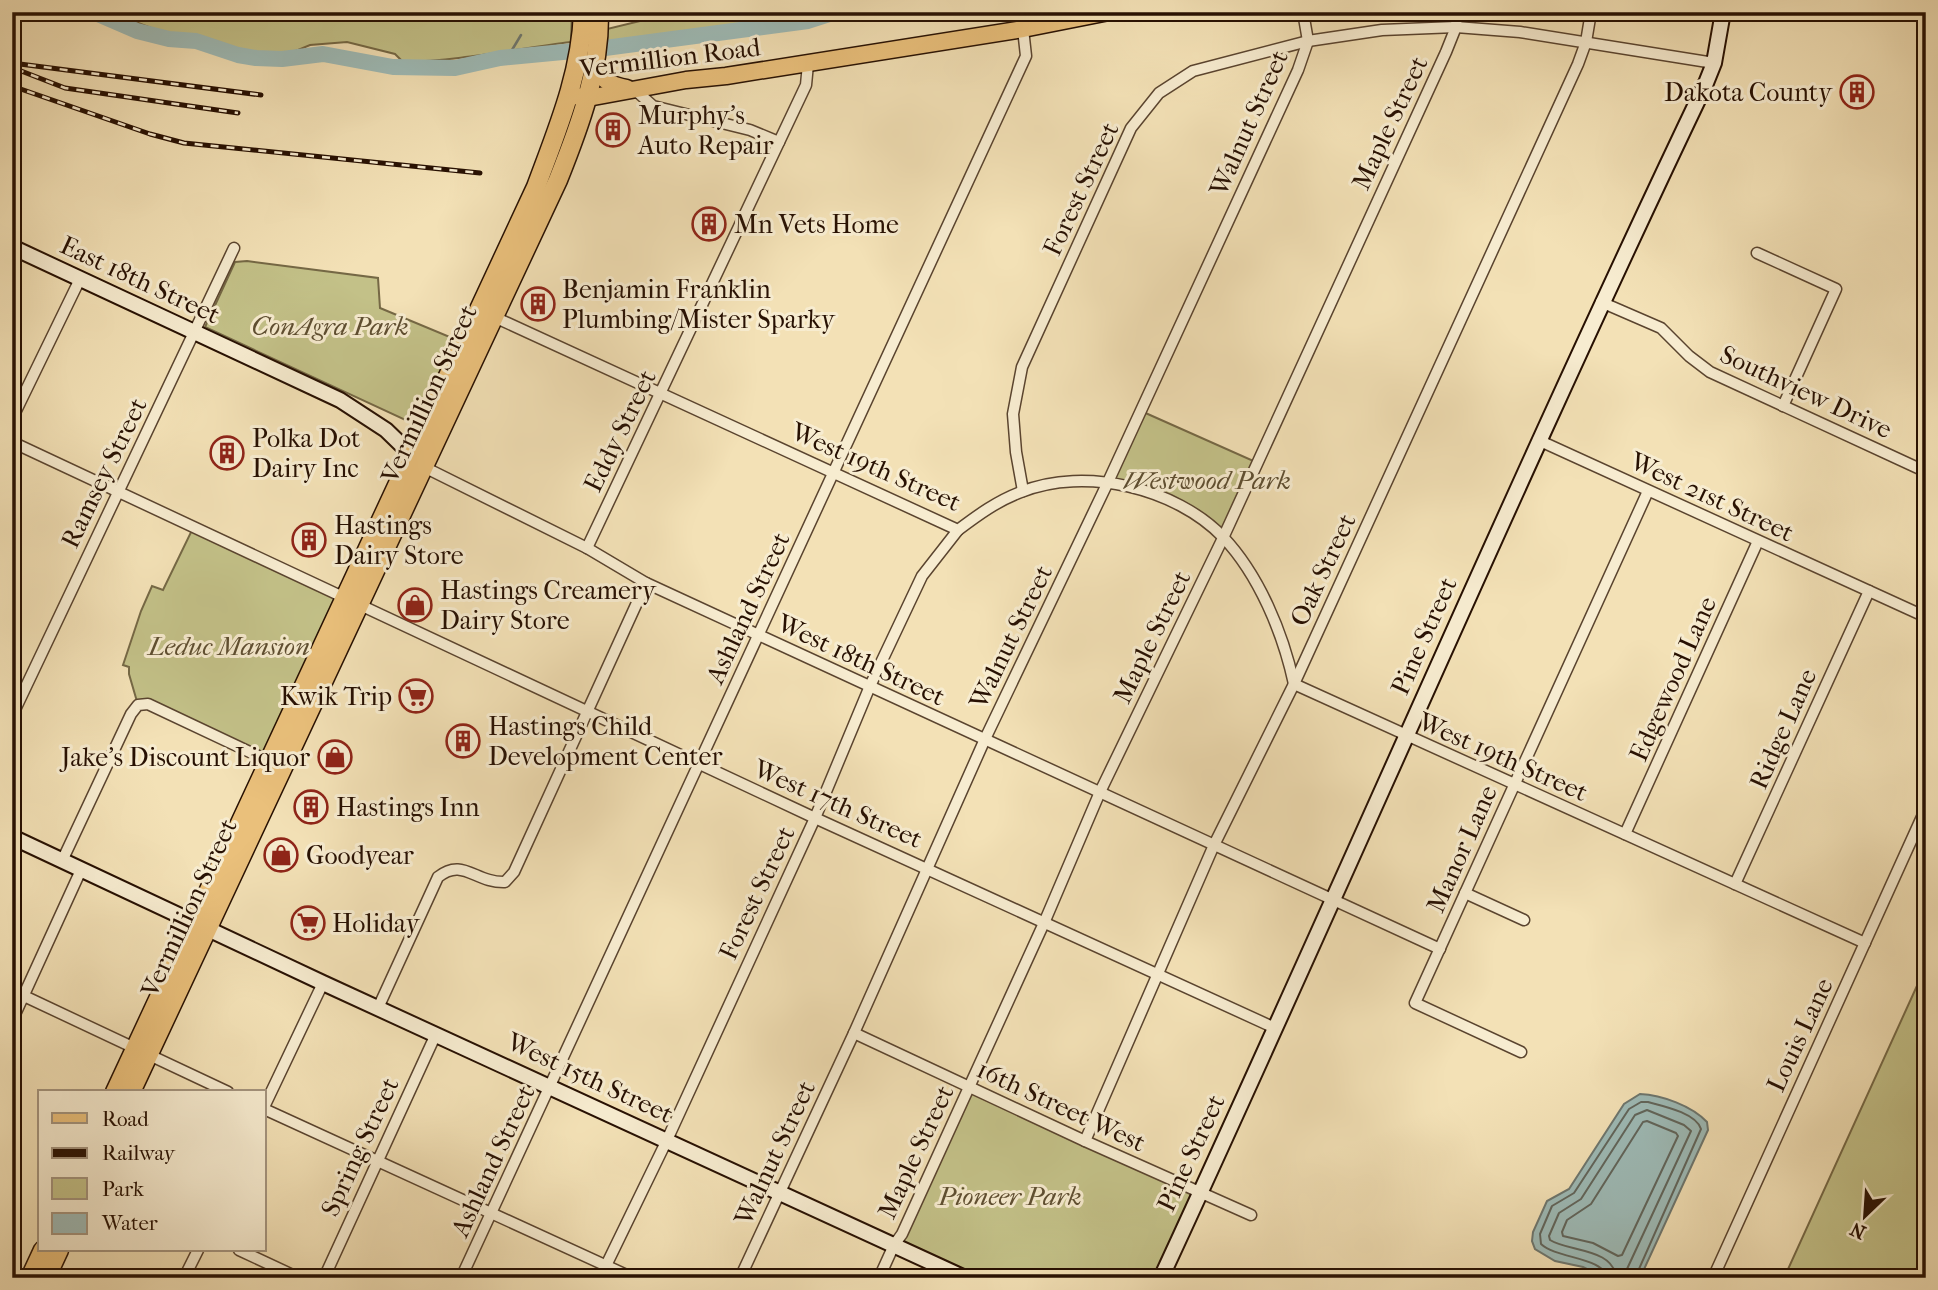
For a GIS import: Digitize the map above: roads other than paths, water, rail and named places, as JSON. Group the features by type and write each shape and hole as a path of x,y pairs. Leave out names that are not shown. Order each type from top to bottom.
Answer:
{"highway":[{"name":"Vermillion Street","path":"486,313 558,180 588,98 595,68 591,17"},
{"name":"Vermillion Street","path":"116,1090 142,1052 486,313 569,95 591,17"},
{"name":"Vermillion Street","path":"132,1090 142,1052"},
{"path":"30,1278 42,1252"},
{"path":"46,1278 58,1252"}],"main road":[{"name":"Vermillion Road","path":"569,95 588,98 633,88 808,64 1023,29 1109,12"},
{"path":"595,68 610,85 633,88"}],"street":[{"name":"Walnut Street","path":"740,1278 781,1193 985,739 1108,482 1298,70 1308,41 1303,12"},
{"name":"Maple Street","path":"879,1278 970,1087 1100,792 1223,538 1456,27 1457,12"},
{"name":"Oak Street","path":"1085,1141 1214,845 1294,684 1578,64 1586,42 1591,12"},
{"name":"Pine Street","path":"1161,1278 1538,440 1714,63 1723,12"},
{"name":"Forest Street","path":"1023,491 1013,414 1022,367 1131,128 1159,93 1193,71 1308,41 1382,30 1456,27 1520,32 1714,63"},
{"name":"Ashland Street","path":"461,1278 701,764 757,635 1026,56 1023,29"},
{"name":"Eddy Street","path":"587,548 806,85 808,64"},
{"path":"633,88 653,106 750,130 779,142"},
{"name":"East 18th Street","path":"12,247 340,400 386,430 418,460"},
{"name":"Ramsey Street","path":"12,716 234,248"},
{"path":"1757,253 1836,289 1783,407"},
{"path":"12,419 16,404 80,279"},
{"name":"Southview Drive","path":"1601,302 1661,328 1689,356 1710,372 1920,469 1926,468"},
{"name":"West 19th Street","path":"486,313 958,530 988,508 1023,491 1065,482 1108,482 1171,500 1209,525 1223,538 1255,582 1289,658 1294,684 1865,943"},
{"name":"West 21st Street","path":"1538,440 1926,617"},
{"name":"West 17th Street","path":"12,442 815,818 1275,1028"},
{"name":"West 18th Street","path":"418,460 587,548 646,583 1440,949"},
{"name":"Manor Lane","path":"1521,1052 1415,1003 1648,491"},
{"name":"Forest Street","path":"600,1278 667,1140 815,818 870,686 922,576 958,530"},
{"name":"Edgewood Lane","path":"1625,834 1758,541"},
{"path":"378,1008 438,877 448,869 460,869 492,883 505,882 514,872 646,583"},
{"name":"Ridge Lane","path":"1735,884 1869,591"},
{"path":"62,861 131,714 138,705 148,704 277,764"},
{"name":"Louis Lane","path":"1713,1278 1926,808"},
{"name":"West 15th Street","path":"12,837 964,1278"},
{"path":"12,1021 81,870"},
{"path":"1465,894 1524,920"},
{"path":"266,1104 323,983"},
{"path":"24,996 224,1090"},
{"name":"16th Street West","path":"854,1032 1085,1141 1251,1215"},
{"name":"Spring Street","path":"324,1278 436,1034"},
{"path":"266,1109 632,1278"},
{"path":"184,1278 197,1252"},
{"path":"243,1252 299,1278"}],"water":[{"path":"1640,1094 1667,1099 1685,1106 1707,1122 1708,1130 1640,1278 1605,1278 1583,1267 1555,1261 1535,1249 1532,1241 1533,1232 1547,1201 1569,1189 1624,1104"}],"waterway":[{"path":"93,12 137,31 169,39 196,41 256,58 282,59 323,54 393,67 455,68 500,58 605,48 808,21 836,12"},
{"path":"500,58 512,50 521,35"}],"railway":[{"path":"12,63 261,95"},
{"path":"16,69 65,88 238,113"},
{"path":"12,86 150,134 184,143 480,173"}],"place":[{"name":"Dakota County","path":"1857,92"},
{"name":"Murphy's Auto Repair","path":"613,130"},
{"name":"Mn Vets Home","path":"709,224"},
{"name":"Benjamin Franklin Plumbing/Mister Sparky","path":"538,304"},
{"name":"Polka Dot Dairy Inc","path":"227,453"},
{"name":"Hastings Dairy Store","path":"309,540"},
{"name":"Hastings Creamery Dairy Store","path":"415,605"},
{"name":"Kwik Trip","path":"416,696"},
{"name":"Hastings Child Development Center","path":"463,741"},
{"name":"Jake's Discount Liquor","path":"335,757"},
{"name":"Hastings Inn","path":"311,807"},
{"name":"Goodyear","path":"281,855"},
{"name":"Holiday","path":"308,923"}],"park label":[{"name":"ConAgra Park","path":"330,326"},
{"name":"Westwood Park","path":"1207,480"},
{"name":"Leduc Mansion","path":"229,646"},
{"name":"Pioneer Park","path":"1010,1196"}]}
